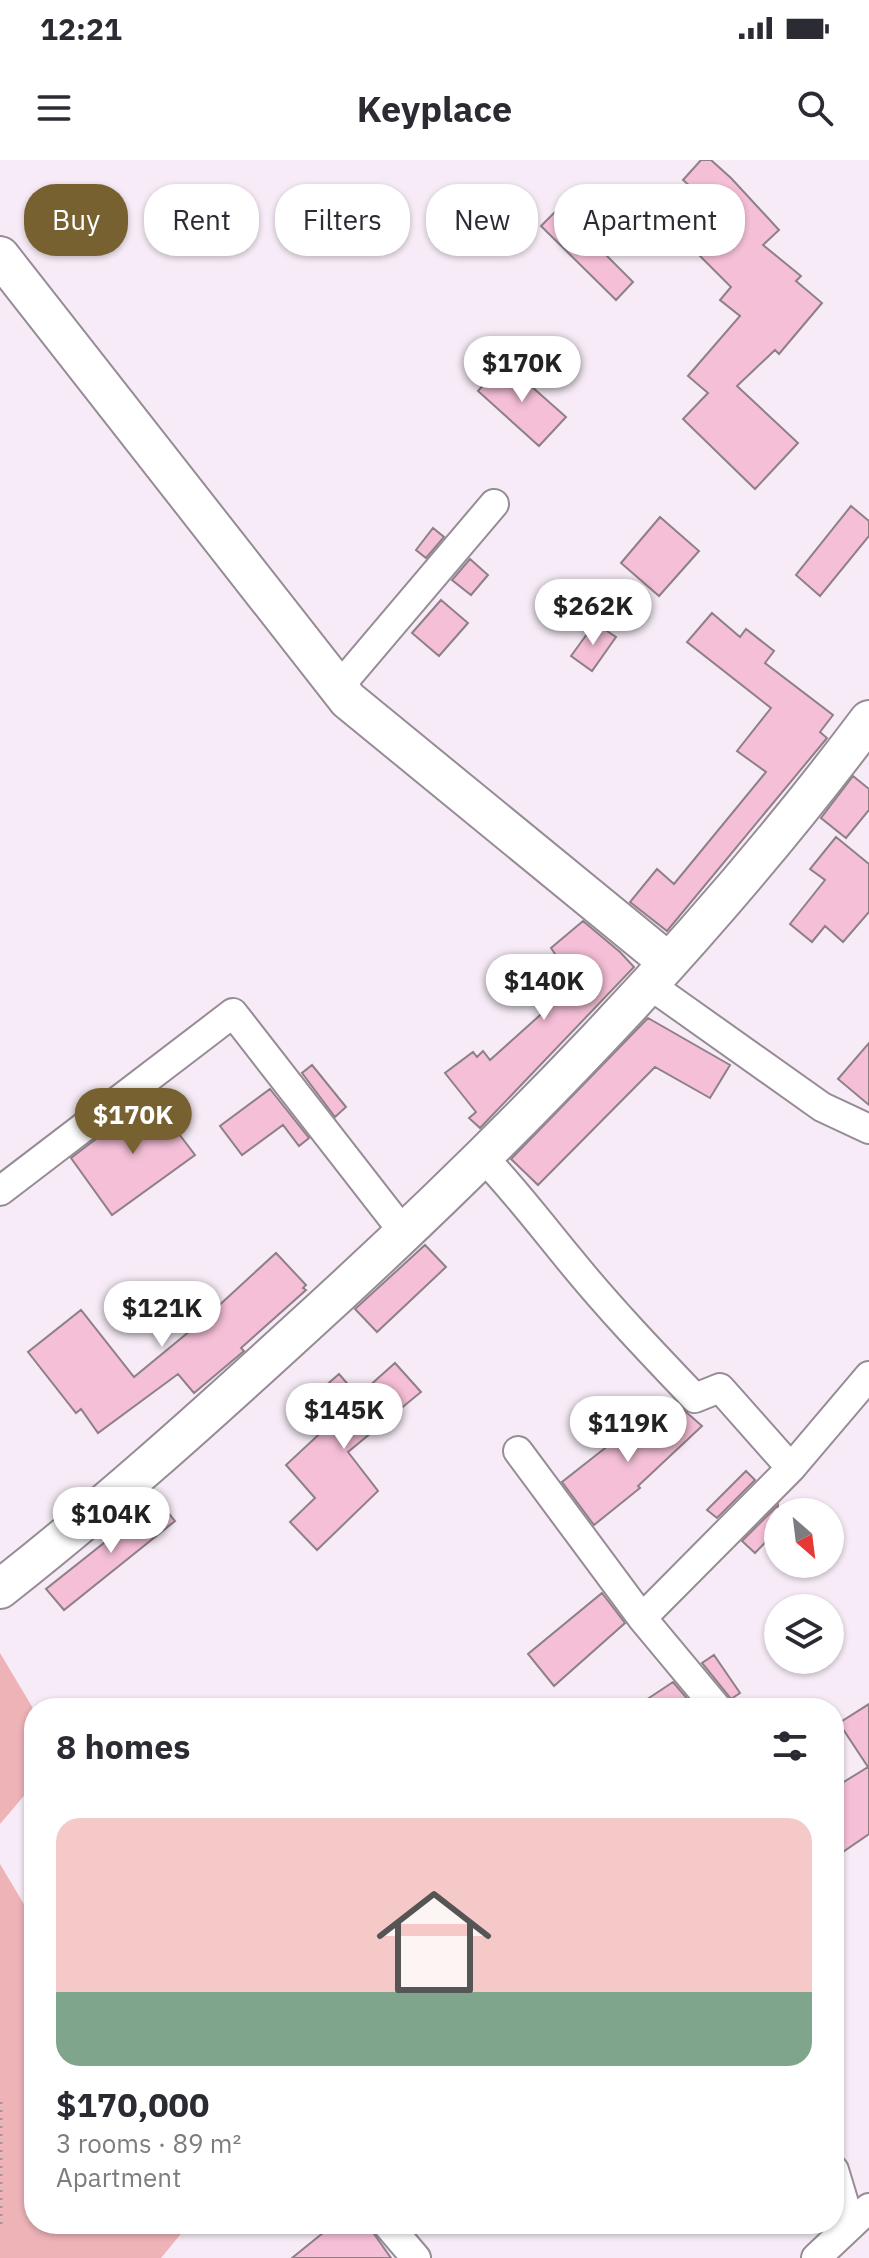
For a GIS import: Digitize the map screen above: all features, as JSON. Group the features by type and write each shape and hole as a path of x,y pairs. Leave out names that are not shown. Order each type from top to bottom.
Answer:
{"street":[{"path":"0,256 348,700 659,974 822,1107 869,1129"},
{"path":"338,688 494,504"},
{"path":"0,1589 73,1532 405,1234 659,974 813,794 869,720"},
{"path":"0,1191 233,1013 405,1234"},
{"path":"482,1156 521,1198 571,1261 695,1398 720,1388 791,1468"},
{"path":"642,1618 791,1468 869,1376"},
{"path":"518,1451 642,1618 709,1698"},
{"path":"844,2187 860,2215 844,2231"},
{"path":"396,2234 416,2258"},
{"path":"816,2258 841,2234"}],"path":[{"path":"0,2102 0,2225"}],"shaded area":[{"path":"0,1653 27,1698 24,1698 24,1796 0,1824"},
{"path":"0,1864 24,1904 24,2234 181,2234 161,2258 0,2258"}],"building":[{"path":"701,160 711,160 737,184 688,184 683,180"},
{"path":"745,193 779,230 763,245 801,276 796,281 822,303 779,354 775,350 737,386 798,443 755,489 683,419 708,393 688,376 740,316 720,300 731,287 700,256 745,256"},
{"path":"554,213 554,239 541,226"},
{"path":"571,256 607,256 633,282 616,300"},
{"path":"504,362 566,417 539,446 478,391"},
{"path":"851,506 869,521 869,536 820,596 796,575"},
{"path":"660,517 699,551 659,596 621,563"},
{"path":"433,528 444,537 426,558 416,550"},
{"path":"470,559 488,575 471,595 452,580"},
{"path":"441,600 468,623 439,656 412,633"},
{"path":"712,613 740,637 746,629 774,651 765,663 833,715 820,732 827,738 667,931 630,902 657,869 674,884 766,772 737,751 771,708 687,642"},
{"path":"595,623 616,637 592,671 571,656"},
{"path":"853,776 869,789 869,810 846,838 821,818"},
{"path":"836,837 869,864 869,912 843,942 825,926 812,942 790,924 825,880 810,869"},
{"path":"583,921 634,967 480,1128 469,1118 476,1112 445,1073 473,1052 477,1057 483,1051 490,1060 548,1008 537,996 565,972 552,957 555,954 551,948"},
{"path":"648,1018 730,1065 710,1098 655,1067 538,1185 511,1159"},
{"path":"869,1043 869,1105 838,1079"},
{"path":"312,1065 346,1107 335,1117 302,1073"},
{"path":"270,1089 309,1138 299,1146 283,1125 242,1155 220,1126"},
{"path":"151,1097 195,1155 112,1215 71,1158"},
{"path":"425,1245 446,1267 377,1332 355,1309"},
{"path":"276,1253 306,1285 303,1288 306,1290 241,1348 244,1351 194,1393 178,1374 98,1433 81,1409 76,1413 28,1352 81,1310 134,1377 202,1321"},
{"path":"395,1363 421,1392 348,1452 378,1491 317,1550 290,1522 315,1498 286,1465 328,1426 306,1403 339,1374 358,1396"},
{"path":"677,1404 702,1426 638,1486 640,1488 594,1525 562,1482 628,1430 638,1441"},
{"path":"746,1471 755,1480 717,1518 707,1510"},
{"path":"158,1500 175,1521 64,1610 46,1589"},
{"path":"764,1519 764,1544 755,1553 742,1541"},
{"path":"602,1593 625,1623 554,1686 528,1654"},
{"path":"714,1655 740,1693 730,1698 702,1663"},
{"path":"673,1682 687,1698 649,1698"},
{"path":"869,1704 869,1834 844,1851 844,1782 868,1767 844,1731 844,1720"},
{"path":"322,2234 374,2234 391,2258 292,2258"}]}
